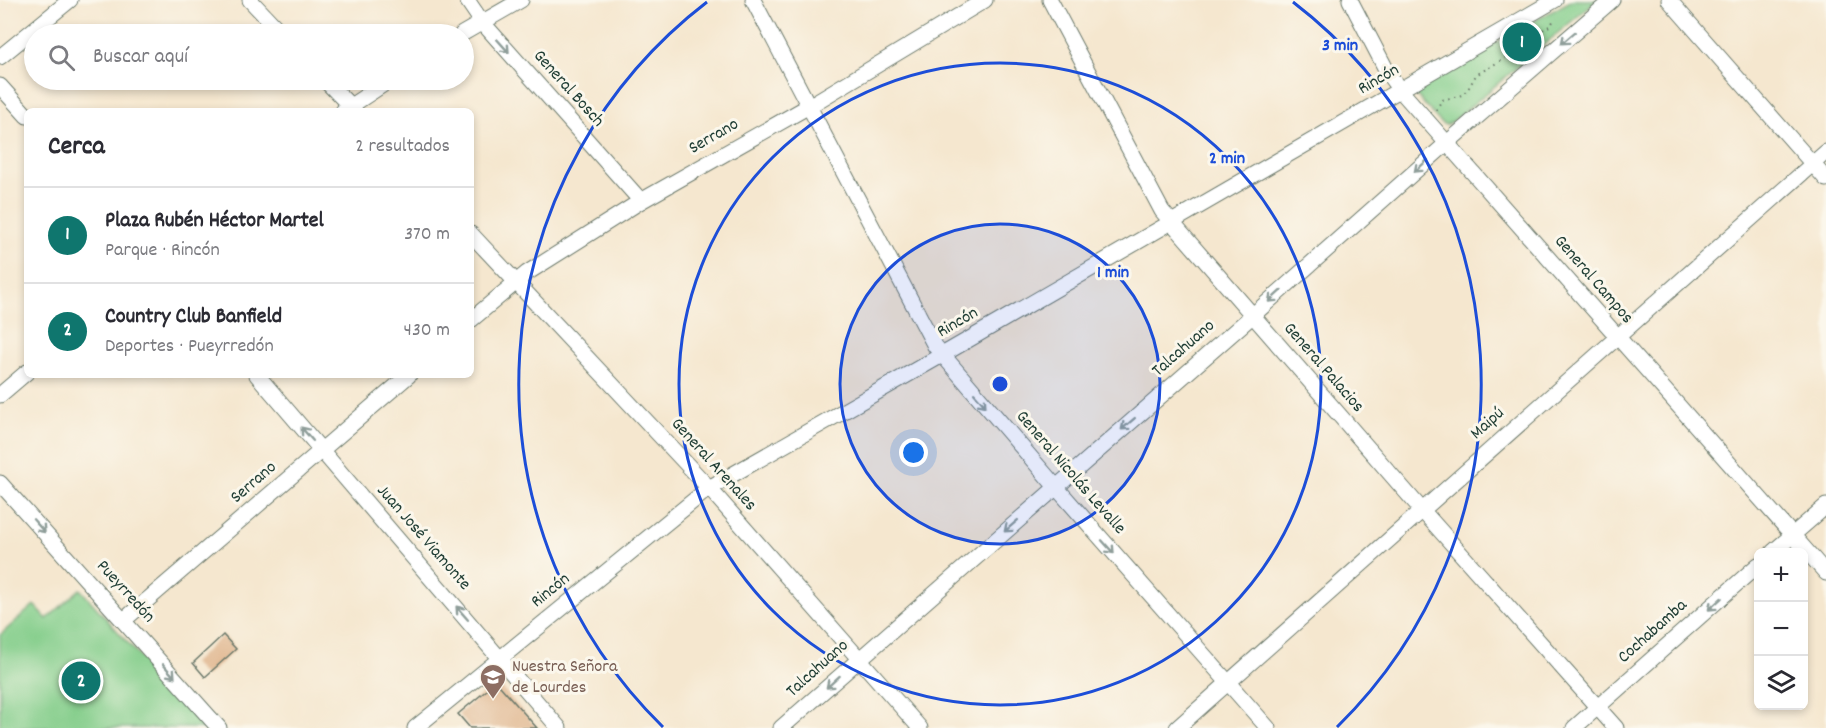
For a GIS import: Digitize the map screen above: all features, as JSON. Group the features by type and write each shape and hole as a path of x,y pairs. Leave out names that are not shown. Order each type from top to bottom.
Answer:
{"street":[{"path":"41,24 70,0"},
{"path":"250,0 273,24"},
{"name":"General Bosch","path":"467,0 482,22 641,201"},
{"path":"474,27 520,0"},
{"name":"General Nicolás Levalle","path":"753,0 942,355 1268,728"},
{"name":"Serrano","path":"474,317 516,281 641,201 809,106 985,0"},
{"name":"General Palacios","path":"1050,0 1157,205 1421,509 1616,728"},
{"name":"General Campos","path":"1350,0 1389,75 1400,90 1826,573"},
{"name":"Rincón","path":"414,728 709,488 1172,223 1554,0"},
{"name":"Talcahuano","path":"781,728 1612,0"},
{"path":"1669,0 1826,179"},
{"path":"0,57 24,37"},
{"path":"0,86 24,113"},
{"path":"333,90 348,108"},
{"path":"350,108 376,90"},
{"name":"Maipú","path":"1177,728 1421,509 1826,152"},
{"name":"General Arenales","path":"474,237 709,488 920,728"},
{"path":"0,395 24,375"},
{"name":"Juan José Viamonte","path":"260,378 560,728"},
{"name":"Serrano","path":"124,620 406,378"},
{"name":"Pueyrredón","path":"0,483 219,728"},
{"path":"1778,548 1826,506"},
{"name":"Cochabamba","path":"1574,728 1754,569"}],"path":[{"path":"1430,124 1442,100 1462,95 1476,75 1517,51 1528,39 1551,25 1556,14 1554,0"}],"green space":[{"path":"1572,0 1597,0 1452,122 1446,125 1441,123 1416,95 1416,88 1422,84"},
{"path":"80,589 204,728 0,728 0,635 34,605 47,619"}],"building":[{"path":"223,635 236,649 205,677 193,663"},
{"name":"Nuestra Señora de Lourdes","path":"493,685 500,686 537,728 470,728 458,714"}],"place":[{"name":"Plaza Rubén Héctor Martel","path":"1522,42"},
{"name":"Country Club Banfield","path":"81,681"},
{"name":"Nuestra Señora de Lourdes","path":"493,700"}]}
